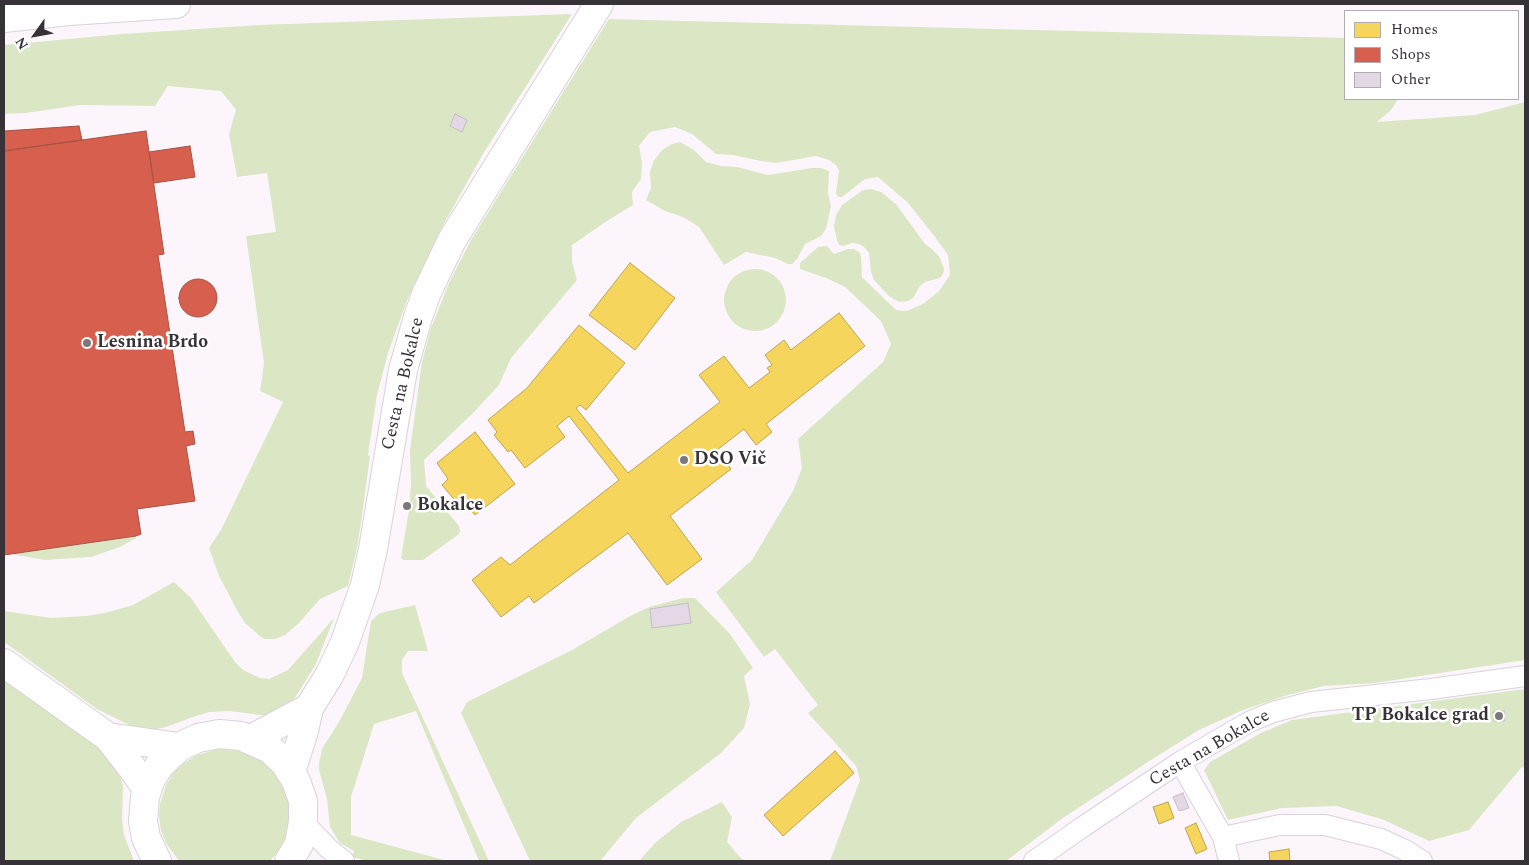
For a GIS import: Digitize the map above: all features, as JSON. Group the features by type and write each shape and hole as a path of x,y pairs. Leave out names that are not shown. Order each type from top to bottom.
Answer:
{"main road":[{"path":"4,18 69,11 176,4"},
{"name":"Cesta na Bokalce","path":"291,772 309,708 330,674 345,642 364,585 376,533 403,370 427,292 452,240 595,10"},
{"path":"4,663 108,737 147,789"},
{"name":"Cesta na Bokalce","path":"251,740 309,708"},
{"path":"157,861 146,838 143,822 143,805 147,789 159,766 179,748 193,740 209,735 230,734 251,740 270,749 285,763 296,781 301,796 304,822 299,844 289,861"},
{"path":"108,737 179,748"}],"street":[{"name":"Cesta na Bokalce","path":"1034,861 1180,762 1249,722 1273,712 1311,702 1431,689 1525,676"},
{"path":"1180,762 1223,837 1228,861"},
{"path":"304,822 329,849 344,861"},
{"path":"1223,837 1280,825 1325,825 1381,839 1405,850 1422,861"}],"green space":[{"path":"572,14 483,154 442,227 408,298 388,353 377,395 368,455 370,456 362,516 348,586 320,599 299,623 285,635 275,639 265,639 245,623 238,612 219,576 209,548 221,530 283,402 260,391 264,363 246,236 276,232 267,173 237,177 229,134 236,110 221,91 168,86 155,106 80,105 26,113 4,114 4,45 122,34 259,25"},
{"path":"609,19 1344,38 1344,100 1397,100 1391,110 1377,122 1475,115 1525,102 1525,660 1375,683 1324,686 1288,695 1243,710 1199,730 1151,760 1063,818 1006,861 830,861 860,780 856,766 808,713 818,705 775,649 764,657 716,592 752,560 793,491 802,468 798,439 883,362 891,344 881,321 845,287 800,269 800,263 818,247 827,246 834,254 854,249 861,256 862,277 896,310 907,311 923,304 939,291 950,275 948,255 908,203 878,177 865,179 842,197 838,197 836,193 839,171 836,165 829,160 816,156 776,163 733,155 716,154 692,134 675,127 650,132 639,146 642,163 641,179 632,192 633,205 572,245 572,262 577,280 511,358 499,385 424,460 426,486 459,526 459,534 423,560 404,560 401,558 409,510 411,485 410,450 422,362 431,328 449,283 471,240"},
{"path":"680,142 694,150 706,162 721,166 737,167 768,175 812,168 821,168 829,171 828,193 831,206 826,229 821,236 805,244 792,264 775,258 746,252 724,265 699,227 683,217 665,211 646,200 651,188 650,172 653,162 662,150"},
{"path":"871,189 881,192 896,204 925,244 940,258 944,269 940,278 925,282 920,286 913,298 908,301 899,302 889,296 874,280 869,253 864,247 852,243 844,246 839,245 837,240 834,227 836,215 842,205 863,190"},
{"path":"755,269 767,271 777,278 784,288 786,300 784,312 777,322 767,329 755,331 743,329 733,322 726,312 724,300 726,288 733,278 743,271"},
{"path":"136,536 136,538 120,547 91,557 45,560 11,554"},
{"path":"174,582 191,598 235,662 243,670 260,678 269,679 288,670 334,618 316,664 293,701 287,707 268,716 230,711 209,712 166,727 151,730 133,727 97,709 4,642 4,611 51,618 105,613 133,605"},
{"path":"683,598 695,598 730,634 753,668 744,676 750,704 744,728 721,753 636,818 600,861 530,861 461,713 467,702 572,650 630,616 649,607"},
{"path":"415,605 428,651 408,651 402,660 402,673 489,861 479,861 416,711 374,724 351,797 351,835 448,861 367,861 352,857 354,851 340,843 330,827 327,799 319,770 319,763 322,749 362,678 371,621 380,613"},
{"path":"4,678 115,758 123,786 122,819 124,835 134,861 4,861"},
{"path":"1525,689 1525,768 1522,767 1469,830 1429,841 1384,820 1337,806 1282,808 1228,820 1204,770 1210,762 1261,733 1292,720"},
{"path":"218,749 240,751 260,759 275,773 282,783 289,801 290,820 286,838 270,861 179,861 166,843 161,831 159,817 160,804 166,785 173,773 184,763 197,755"},
{"path":"722,802 732,817 727,842 745,861 639,861 655,843 681,822"}],"building: Homes":[{"path":"630,263 675,298 635,350 589,315"},
{"name":"DSO Vič","path":"839,313 865,346 766,424 772,432 756,445 744,429 717,450 731,469 670,516 702,559 667,585 628,533 534,603 529,596 501,617 472,580 501,557 510,565 619,480 569,416 557,426 565,437 525,468 511,450 508,452 494,435 497,432 488,420 527,388 579,325 625,363 586,410 580,405 576,408 628,473 720,402 699,375 724,356 749,388 770,372 767,368 772,365 765,355 784,340 791,350"},
{"path":"475,432 515,484 475,515 463,501 458,504 442,485 448,479 437,463"},
{"path":"835,751 854,773 783,836 764,815"},
{"path":"1168,802 1174,818 1159,824 1153,807"},
{"path":"1196,823 1207,849 1196,854 1185,828"},
{"path":"1289,849 1290,861 1270,861 1269,852"}],"building: Shops":[{"path":"79,126 82,140 4,151 4,131"},
{"name":"Lesnina Brdo","path":"146,131 164,254 158,255 185,432 193,431 195,444 186,446 195,501 137,509 141,534 136,536 4,555 4,151"},
{"path":"190,146 195,177 154,183 149,152"},
{"path":"198,279 205,280 211,285 216,291 216,305 211,311 205,316 198,317 191,316 185,311 180,305 179,298 180,291 185,285 191,280"}],"building: Other":[{"path":"455,114 467,120 462,132 450,126"},
{"path":"688,603 691,623 652,628 650,609"},
{"name":"TP Bokalce grad","path":"1504,711 1505,721 1494,721 1493,712"},
{"path":"1183,793 1189,808 1179,811 1173,797"}],"place":[{"name":"Lesnina Brdo","path":"87,343"},
{"name":"DSO Vič","path":"684,460"},
{"name":"Bokalce","path":"407,506"},
{"name":"TP Bokalce grad","path":"1499,716"}]}
